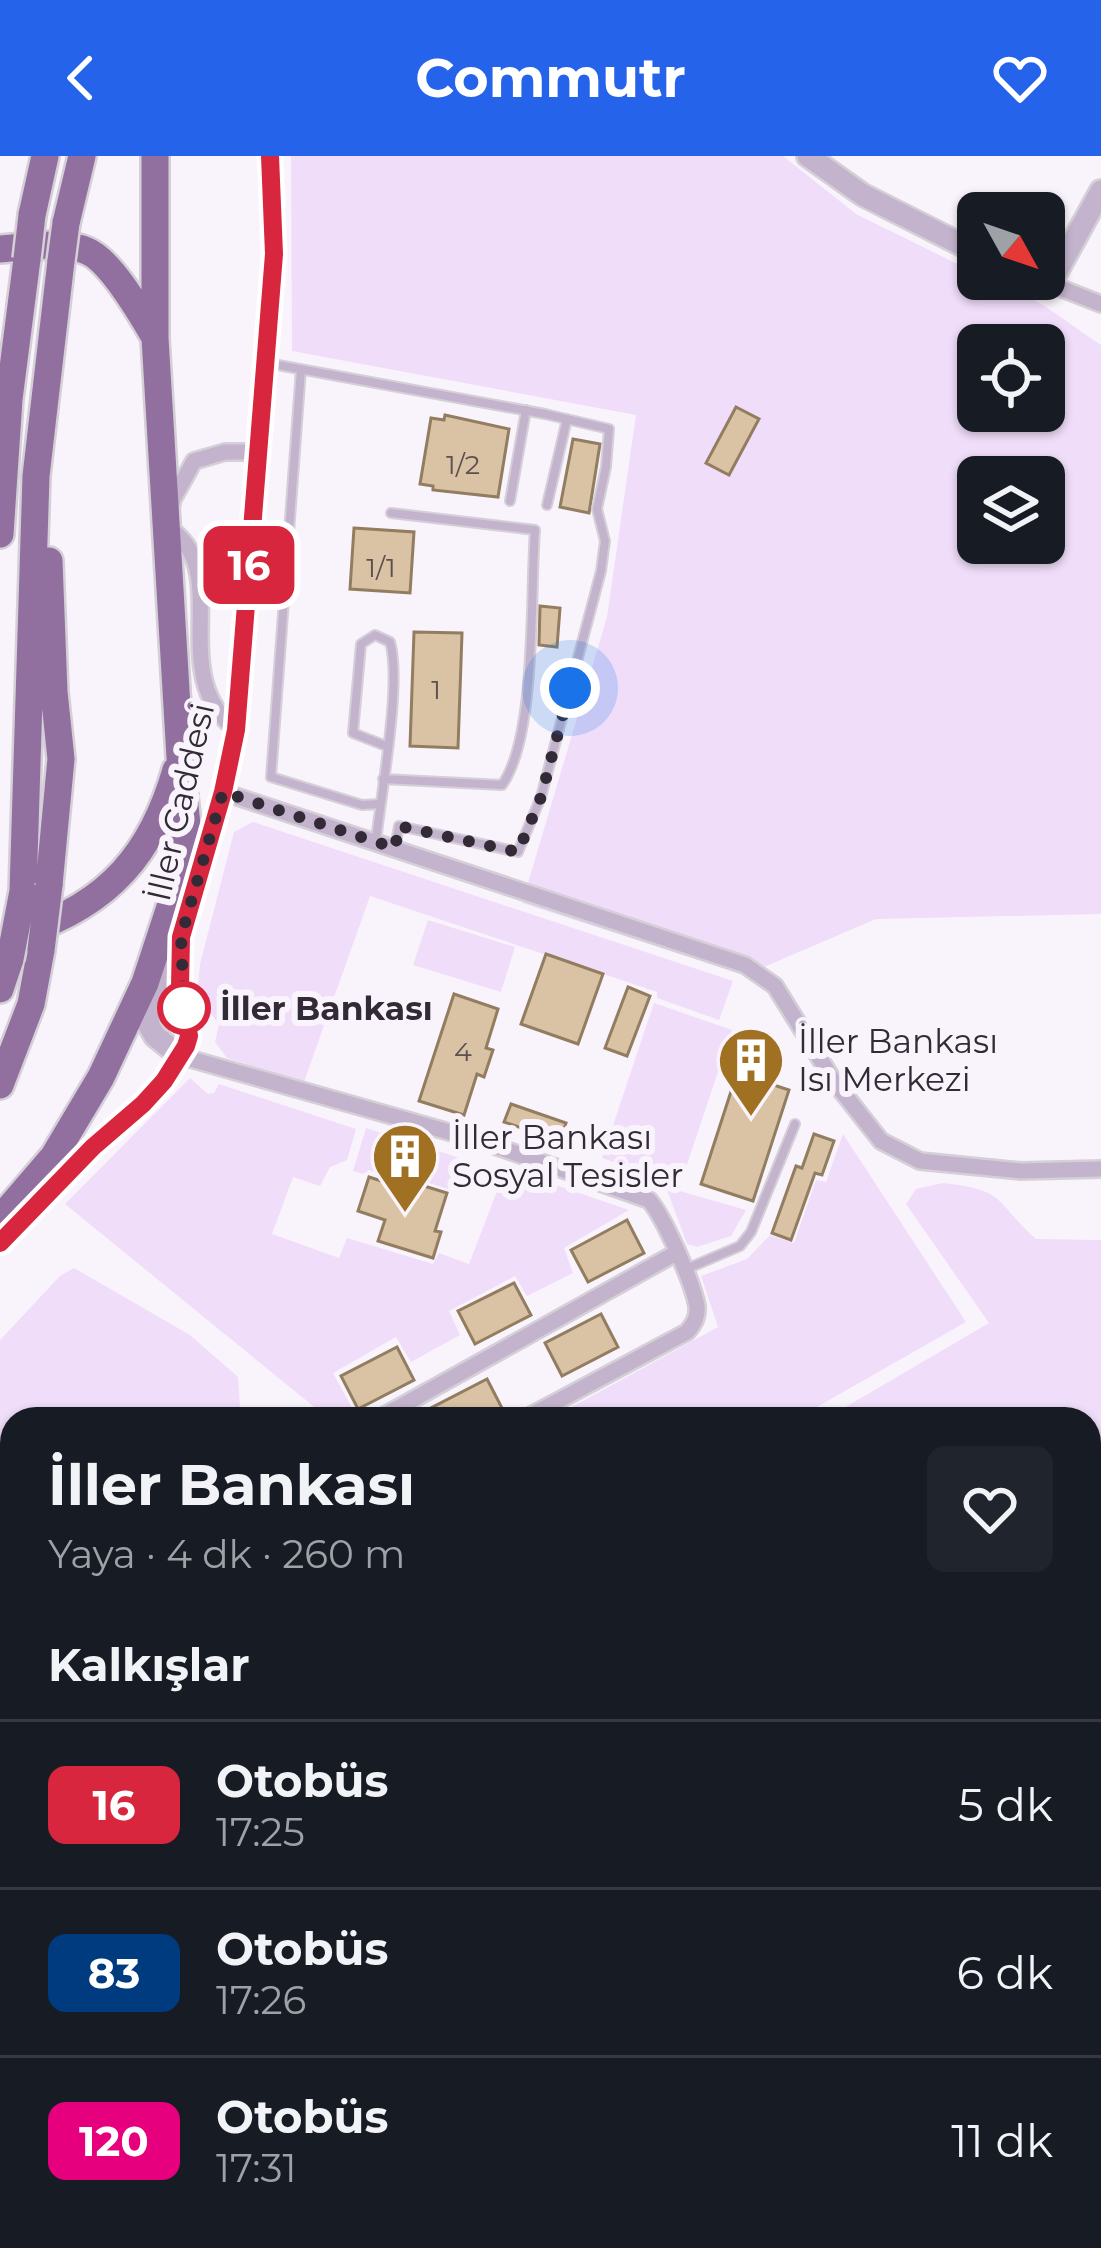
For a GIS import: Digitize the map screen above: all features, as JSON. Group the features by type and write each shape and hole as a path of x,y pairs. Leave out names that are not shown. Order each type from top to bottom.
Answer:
{"highway":[{"path":"0,534 9,400 32,214 45,156"},
{"path":"0,989 5,950 36,888 62,759 54,692 46,399 66,223 82,156"},
{"path":"0,1219 54,1156 101,1077 145,982 172,901 188,825 155,338 155,156"},
{"path":"0,249 50,246 88,251 130,293 155,338"},
{"path":"5,950 106,892 143,849 169,795 180,757"},
{"path":"0,1085 31,1004 41,950 36,888"}],"street":[{"name":"İller Caddesi","path":"180,1056 189,1036 180,987 181,937 236,730 274,254 270,156"},
{"path":"808,156 863,195 957,242"},
{"path":"1065,248 1101,190"},
{"path":"1065,290 1101,304"},
{"path":"236,730 211,705 201,674 195,557 179,534 166,526 172,499 194,461 224,452 258,452"},
{"path":"223,792 745,965 775,986 833,1079 881,1141 920,1161 1021,1172 1101,1169"},
{"path":"181,937 154,993 148,1024 180,1056 481,1141 650,1199 697,1305 692,1328 546,1407"},
{"path":"0,1243 93,1147 143,1104 180,1056"},
{"path":"399,1407 676,1252"}],"lane":[{"path":"265,362 608,429 597,509 604,541 601,571 541,797 518,852 399,826 395,848"},
{"path":"301,369 271,777 362,805 380,804"},
{"path":"510,501 526,410"},
{"path":"547,505 567,418"},
{"path":"383,778 502,785 512,771 525,711 535,530 392,513"},
{"path":"376,842 383,778 395,658 390,643 375,635 361,644 353,733 386,746"},
{"path":"683,1270 740,1246 751,1232 795,1124"}],"shaded area":[{"path":"291,156 783,156 856,214 957,264 957,300 1033,300 1101,345 1101,914 876,919 745,975 522,903 607,617 636,415 292,351"},
{"path":"253,822 733,981 719,1020 657,998 657,992 370,896 304,1082 227,1058 215,1042 219,1024 197,996 200,964 234,832"},
{"path":"428,920 515,947 501,992 413,965"},
{"path":"654,1003 732,1030 680,1185 602,1158"},
{"path":"190,1078 208,1094 219,1084 356,1129 347,1160 330,1167 320,1186 293,1177 272,1234 339,1258 347,1238 433,1264 439,1253 469,1264 506,1168 629,1210 564,1248 573,1273 527,1296 515,1276 449,1311 460,1335 411,1362 396,1337 333,1373 351,1407 314,1407 65,1204"},
{"path":"366,1128 460,1158 448,1189 413,1178 411,1183 369,1170 363,1174 353,1171"},
{"path":"843,1134 966,1322 817,1407 572,1407 718,1327 701,1276 747,1259 770,1235 794,1243 816,1180 826,1182"},
{"path":"943,1183 978,1189 997,1199 1036,1239 1101,1240 1101,1407 846,1407 989,1323 906,1204 916,1189"},
{"path":"666,1187 746,1210 731,1236 697,1247 687,1244"},
{"path":"74,1268 190,1335 238,1377 240,1407 0,1407 0,1340 60,1276"}],"building":[{"path":"736,407 759,419 729,475 706,463"},
{"path":"445,415 509,429 498,497 433,490 433,486 420,484 431,418 444,420"},
{"path":"573,439 600,444 589,513 560,507"},
{"path":"354,528 414,532 410,593 350,589"},
{"path":"540,606 560,608 557,647 539,645"},
{"path":"414,632 462,633 458,748 410,746"},
{"path":"546,954 603,974 578,1044 521,1024"},
{"path":"628,987 650,996 627,1056 605,1048"},
{"path":"454,994 498,1009 486,1048 493,1050 484,1077 477,1074 464,1115 419,1101"},
{"name":"İller Bankası Isı Merkezi","path":"737,1073 789,1090 753,1201 701,1184"},
{"path":"511,1104 566,1123 560,1141 504,1122"},
{"path":"814,1134 834,1141 822,1175 815,1173 791,1240 772,1233 796,1166 802,1168"},
{"name":"İller Bankası Sosyal Tesisler","path":"369,1177 419,1193 421,1185 447,1193 435,1231 441,1232 433,1258 378,1241 385,1220 358,1211"},
{"path":"627,1220 644,1253 588,1282 571,1250"},
{"path":"514,1283 531,1315 475,1344 458,1311"},
{"path":"601,1314 618,1347 562,1376 545,1343"},
{"path":"397,1347 414,1380 357,1407 341,1376"},
{"path":"487,1379 501,1407 433,1407"}],"bus line":[{"name":"16","path":"0,1243 164,1081 189,1036 180,987 181,937 236,730 274,254 270,156"}],"place":[{"name":"İller Bankası","path":"184,1008"},
{"name":"İller Bankası Isı Merkezi","path":"751,1119"},
{"name":"İller Bankası Sosyal Tesisler","path":"405,1215"}],"route":[{"path":"184,1008 181,937 223,792 395,848 399,826 518,852 541,797 570,688"}]}
